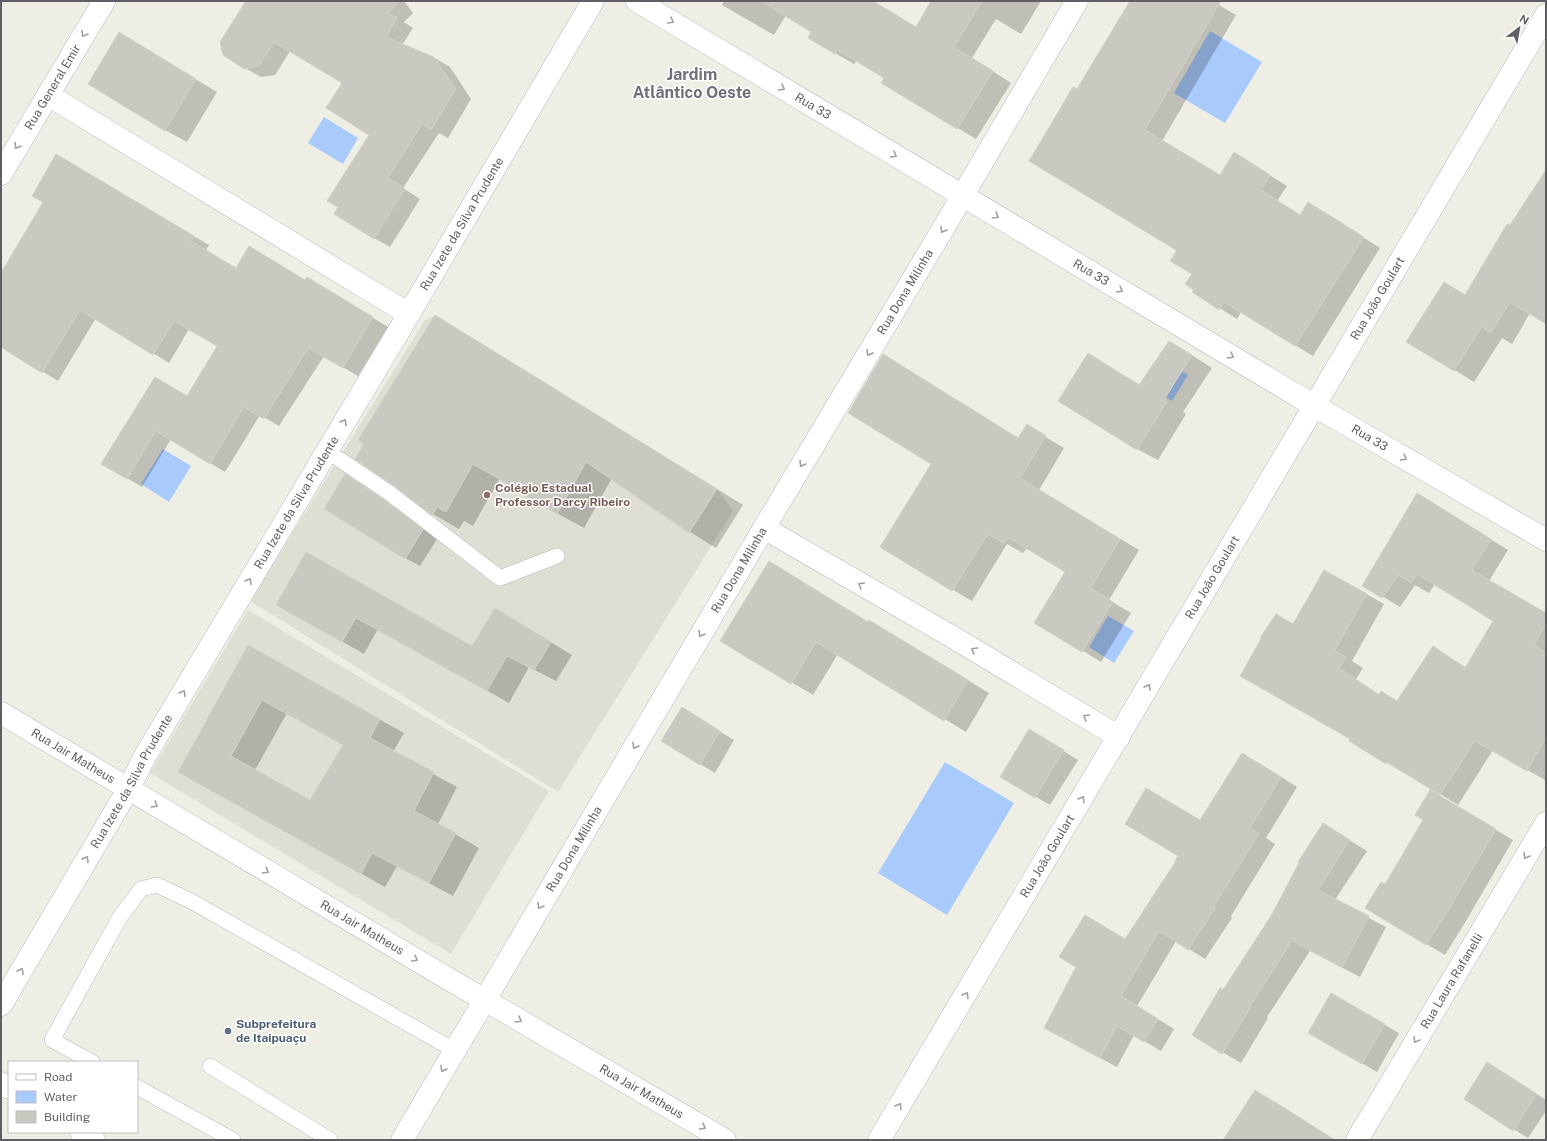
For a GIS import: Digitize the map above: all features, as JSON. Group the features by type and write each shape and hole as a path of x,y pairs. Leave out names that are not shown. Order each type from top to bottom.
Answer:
{"street":[{"name":"Rua General Emir","path":"1,174 104,1"},
{"name":"Rua Izete da Silva Prudente","path":"1,1005 129,788 145,756 409,314 593,1"},
{"name":"Rua 33","path":"637,1 1313,405 1546,540"},
{"name":"Rua Dona Milinha","path":"402,1140 764,528 963,196 1077,1"},
{"name":"Rua João Goulart","path":"879,1140 1119,737 1313,405 1546,15"},
{"path":"48,95 409,314"},
{"path":"764,528 956,639 1119,737"},
{"name":"Rua Jair Matheus","path":"1,713 485,1000 725,1140"},
{"name":"Rua Laura Rafanelli","path":"1357,1140 1546,823"},
{"path":"83,1133 94,1140"}],"lane":[{"path":"326,452 388,492 500,578 558,556"},
{"path":"90,1061 52,1040 120,917 141,889 157,885 191,902 454,1050"},
{"path":"210,1066 330,1140"},
{"path":"138,1088 233,1140"}],"shaded area":[{"path":"435,315 717,489 733,511 558,792 250,601 425,320"},
{"path":"248,610 549,791 451,954 150,773"}],"water":[{"path":"1210,31 1262,62 1225,123 1174,93"},
{"path":"324,117 358,138 343,164 308,143"},
{"path":"1161,358 1188,375 1172,401 1145,384"},
{"path":"163,449 191,466 169,502 141,484"},
{"path":"1108,616 1134,631 1114,663 1089,647"},
{"path":"945,762 1014,803 947,915 878,873"}],"building":[{"path":"246,1 400,1 388,13 397,18 386,37 434,57 456,89 431,130 422,124 388,178 405,189 374,239 334,214 338,207 327,201 369,135 326,108 342,83 274,42 259,66 244,69 223,55 220,42"},
{"path":"761,1 873,1 916,27 931,1 982,1 954,47 993,71 957,129 881,83 884,78 838,50 835,54 808,38 811,32"},
{"path":"1130,1 1221,1 1145,130 1220,175 1234,152 1270,175 1261,190 1300,215 1308,202 1364,237 1295,346 1224,302 1219,310 1192,292 1194,290 1185,284 1192,274 1170,261 1176,250 1029,161 1073,87 1077,89"},
{"path":"119,32 196,79 165,131 88,84"},
{"path":"56,154 194,236 191,241 236,268 249,246 305,280 307,277 373,317 343,368 308,348 264,419 244,407 210,464 156,431 127,479 101,464 155,377 187,396 217,346 174,321 153,355 80,310 42,373 1,347 1,273 43,202 32,196"},
{"path":"1546,170 1546,324 1510,302 1491,333 1482,327 1454,371 1406,342 1444,282 1465,295 1507,224 1510,225"},
{"path":"435,315 717,489 689,533 586,462 557,514 473,464 446,512 437,507 432,515 393,485 355,459 364,444 358,440"},
{"path":"1169,341 1192,355 1164,400 1167,402 1137,450 1058,401 1088,353 1139,385"},
{"path":"883,354 1018,438 1027,424 1046,436 1020,478 1120,539 1091,588 1113,602 1082,652 1034,623 1065,572 1008,537 1004,543 988,534 952,591 880,547 931,464 848,413"},
{"path":"345,474 383,499 423,530 405,559 324,509"},
{"path":"1417,493 1491,539 1472,570 1546,613 1546,624 1534,645 1546,653 1546,737 1527,771 1475,741 1440,795 1387,762 1386,764 1349,741 1350,739 1240,676 1261,639 1260,638 1276,614 1293,624 1324,570 1367,594 1335,650 1346,657 1339,668 1379,695 1381,691 1397,701 1433,646 1465,668 1493,621 1417,574 1411,583 1398,575 1382,598 1362,586"},
{"path":"306,552 472,646 495,608 551,642 534,670 507,656 487,691 356,618 342,642 276,605"},
{"path":"769,561 868,622 869,620 968,680 944,721 816,642 791,684 720,641"},
{"path":"248,645 380,719 370,738 434,772 414,811 456,833 429,883 372,853 361,874 178,772","holes":["262,700 343,745 310,800 231,756"]},
{"path":"682,707 720,731 700,765 661,741"},
{"path":"1029,729 1064,750 1035,798 1000,777"},
{"path":"1242,753 1281,777 1250,828 1259,834 1214,906 1216,907 1188,950 1159,931 1121,996 1158,1019 1144,1042 1117,1026 1100,1058 1044,1028 1076,967 1059,957 1085,915 1125,939 1176,861 1178,856 1125,824 1146,788 1200,820"},
{"path":"1430,790 1496,829 1448,911 1426,945 1365,908 1381,882 1385,884 1423,820 1415,815"},
{"path":"1323,823 1350,840 1318,890 1369,916 1342,967 1292,941 1250,1006 1251,1007 1222,1054 1192,1035 1220,988 1223,990 1271,916 1299,863 1298,862"},
{"path":"1331,993 1385,1024 1362,1064 1308,1033"},
{"path":"1487,1062 1537,1094 1513,1131 1464,1099"},
{"path":"1255,1090 1335,1140 1223,1140"}],"place":[{"name":"Colégio Estadual Professor Darcy Ribeiro","path":"487,495"},
{"name":"Subprefeitura de Itaipuaçu","path":"228,1031"}],"district":[{"name":"Jardim Atlântico Oeste","path":"692,83"}]}
